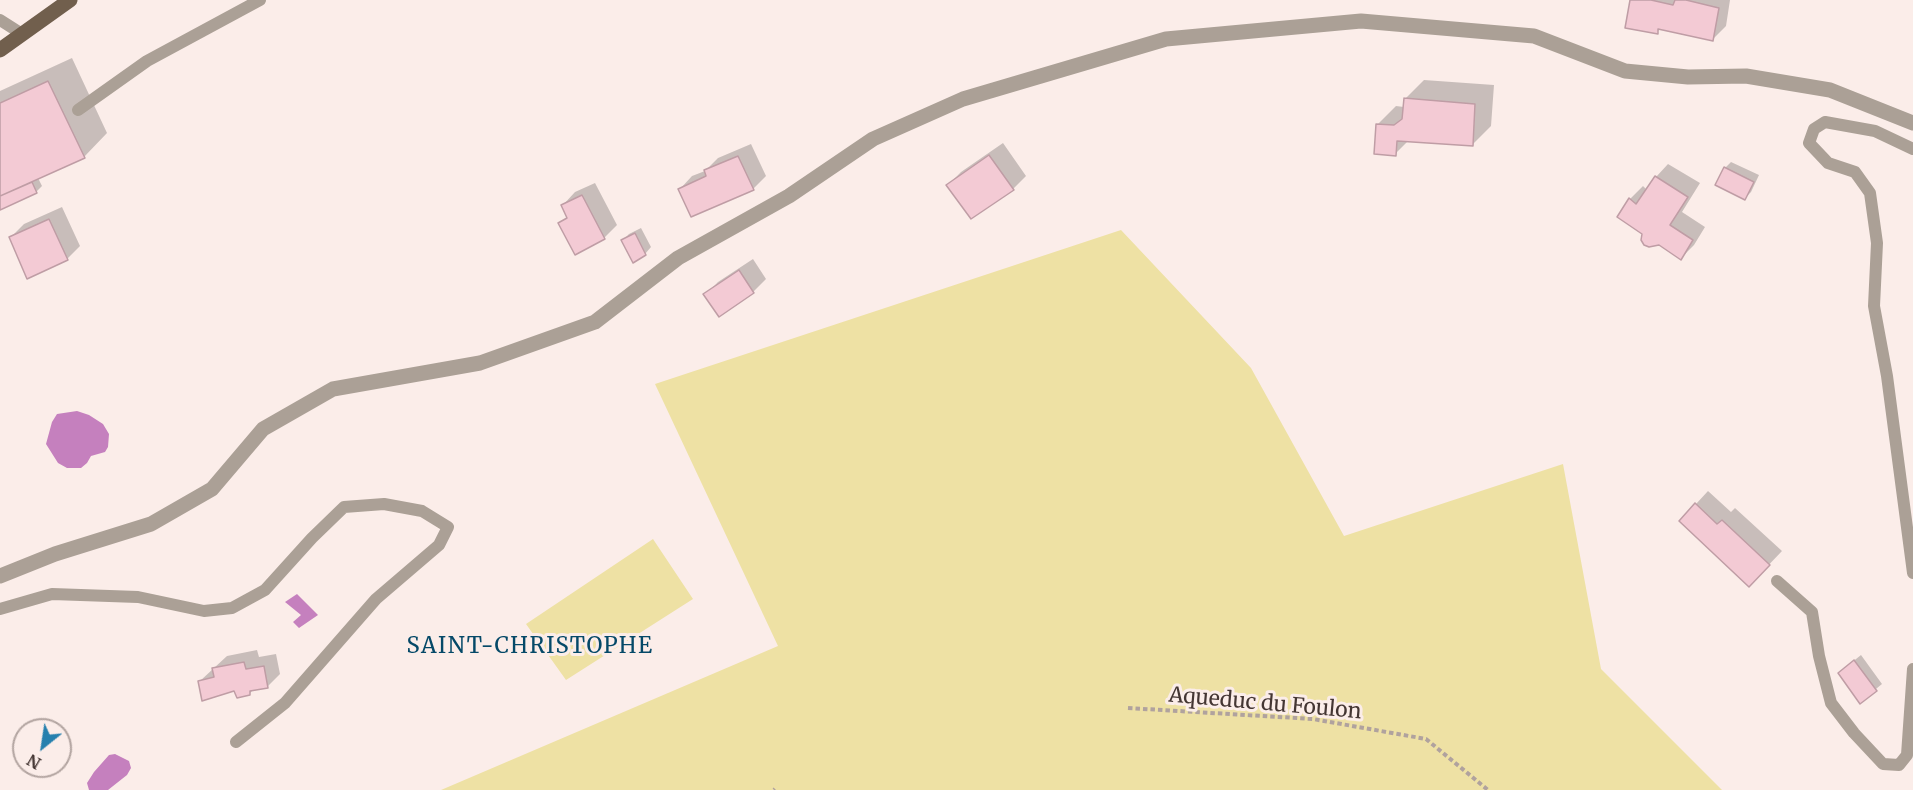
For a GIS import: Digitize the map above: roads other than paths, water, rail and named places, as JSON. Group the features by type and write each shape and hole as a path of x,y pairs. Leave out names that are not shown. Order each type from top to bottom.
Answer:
{"main road":[{"path":"0,50 70,0"}],"street":[{"path":"0,576 54,554 151,524 212,489 262,429 333,389 480,363 595,322 678,258 789,196 873,139 963,99 1166,39 1360,21 1534,36 1625,71 1688,77 1746,76 1830,90 1913,123"}],"lane":[{"path":"78,110 147,61 260,0"},
{"path":"0,20 22,34"},
{"path":"1913,149 1875,131 1825,122 1814,129 1809,143 1828,163 1855,172 1870,193 1877,243 1874,306 1887,376 1913,573"},
{"path":"0,609 52,594 138,597 204,611 232,608 265,590 312,538 344,507 384,504 422,511 448,527 439,545 376,599 285,703 236,742"},
{"path":"1777,581 1812,612 1819,656 1831,704 1883,764 1899,765 1907,755 1913,669"}],"district":[{"name":"SAINT-CHRISTOPHE","path":"530,647"}]}
